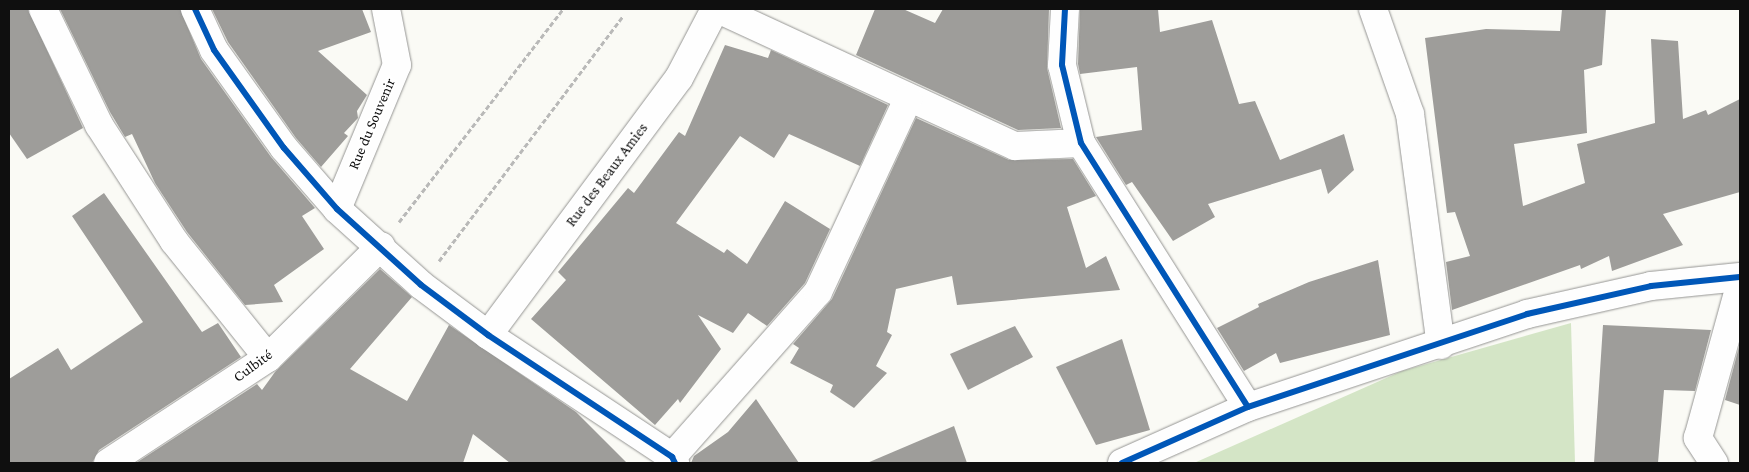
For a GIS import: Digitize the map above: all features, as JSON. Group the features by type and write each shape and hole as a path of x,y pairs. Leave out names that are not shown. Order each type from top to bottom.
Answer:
{"street":[{"path":"43,9 105,134 174,241 268,358"},
{"path":"196,9 214,50 284,148 337,209 381,246 421,285 488,335 674,460 818,292 908,99"},
{"name":"Rue du Souvenir","path":"337,209 397,65 386,9"},
{"path":"716,9 908,99 1015,146 1081,144"},
{"name":"Rue des Beaux Amies","path":"488,335 679,78 716,9"},
{"path":"1065,9 1062,65 1081,144 1248,406"},
{"path":"1372,9 1410,114 1441,345"},
{"name":"Culbité","path":"113,462 268,358 381,246"},
{"path":"1122,463 1248,406 1441,345 1527,314 1651,286 1740,277"},
{"path":"1714,463 1698,438 1740,286"}],"path":[{"path":"381,246 563,9"},
{"path":"421,285 623,16"}],"green space":[{"path":"1571,323 1575,463 1194,463 1402,371"}],"building":[{"path":"9,9 28,9 83,128 27,159 9,133"},
{"path":"60,9 180,9 201,59 271,157 315,208 302,216 324,249 274,285 283,302 245,305 187,232 155,183 132,134 125,137 110,112"},
{"path":"212,9 362,9 371,32 318,51 367,95 357,111 358,118 344,133 348,136 321,167 296,138 228,42"},
{"path":"875,9 903,9 935,23 943,9 1049,9 1047,68 1061,128 1018,130 856,55"},
{"path":"1080,9 1158,9 1160,32 1212,20 1239,104 1255,101 1280,160 1344,134 1354,170 1328,194 1321,169 1208,204 1215,217 1173,241 1132,182 1126,185 1096,137 1142,130 1137,67 1080,74 1078,64"},
{"path":"1562,9 1606,9 1602,65 1584,70 1587,133 1514,144 1523,206 1585,183 1577,144 1655,123 1651,39 1678,41 1683,119 1706,110 1708,115 1740,99 1740,192 1663,214 1683,245 1612,271 1609,256 1581,269 1580,265 1452,310 1446,262 1470,256 1455,212 1447,213 1425,38 1486,29 1560,31"},
{"path":"725,45 768,58 771,50 888,105 860,166 789,134 774,158 740,136 676,223 724,253 727,249 747,264 785,201 830,229 805,283 767,326 748,313 733,333 698,315 721,349 680,403 678,399 655,425 531,319 566,280 558,272 628,188 634,193 679,132 685,136"},
{"path":"916,118 1009,160 1073,159 1096,196 1067,207 1086,268 1106,256 1120,290 957,305 952,276 896,289 887,332 892,335 876,366 887,373 854,408 830,392 833,385 790,363 799,348 793,344 832,299"},
{"path":"104,193 202,332 218,323 241,357 99,450 92,463 9,463 9,379 58,348 71,370 143,322 72,216"},
{"path":"1378,260 1390,335 1280,363 1276,353 1244,371 1217,328 1259,307 1258,304 1309,282"},
{"path":"380,269 412,297 350,369 407,401 449,325 576,412 627,463 510,463 473,434 463,463 136,463 257,384 262,390 275,372"},
{"path":"1603,325 1711,330 1695,391 1664,390 1658,463 1594,463"},
{"path":"1015,326 1033,357 968,390 950,354"},
{"path":"1122,339 1150,430 1096,445 1056,367"},
{"path":"1740,343 1740,405 1725,400"},
{"path":"756,399 799,463 691,463 694,456 728,432"},
{"path":"954,426 967,463 867,463"}],"cycle path":[{"path":"195,9 214,50 284,148 337,209 421,285 488,335 672,457 675,463"},
{"path":"1065,9 1062,65 1081,143 1248,407"},
{"path":"1122,463 1248,407 1527,314 1651,286 1740,277"}]}
